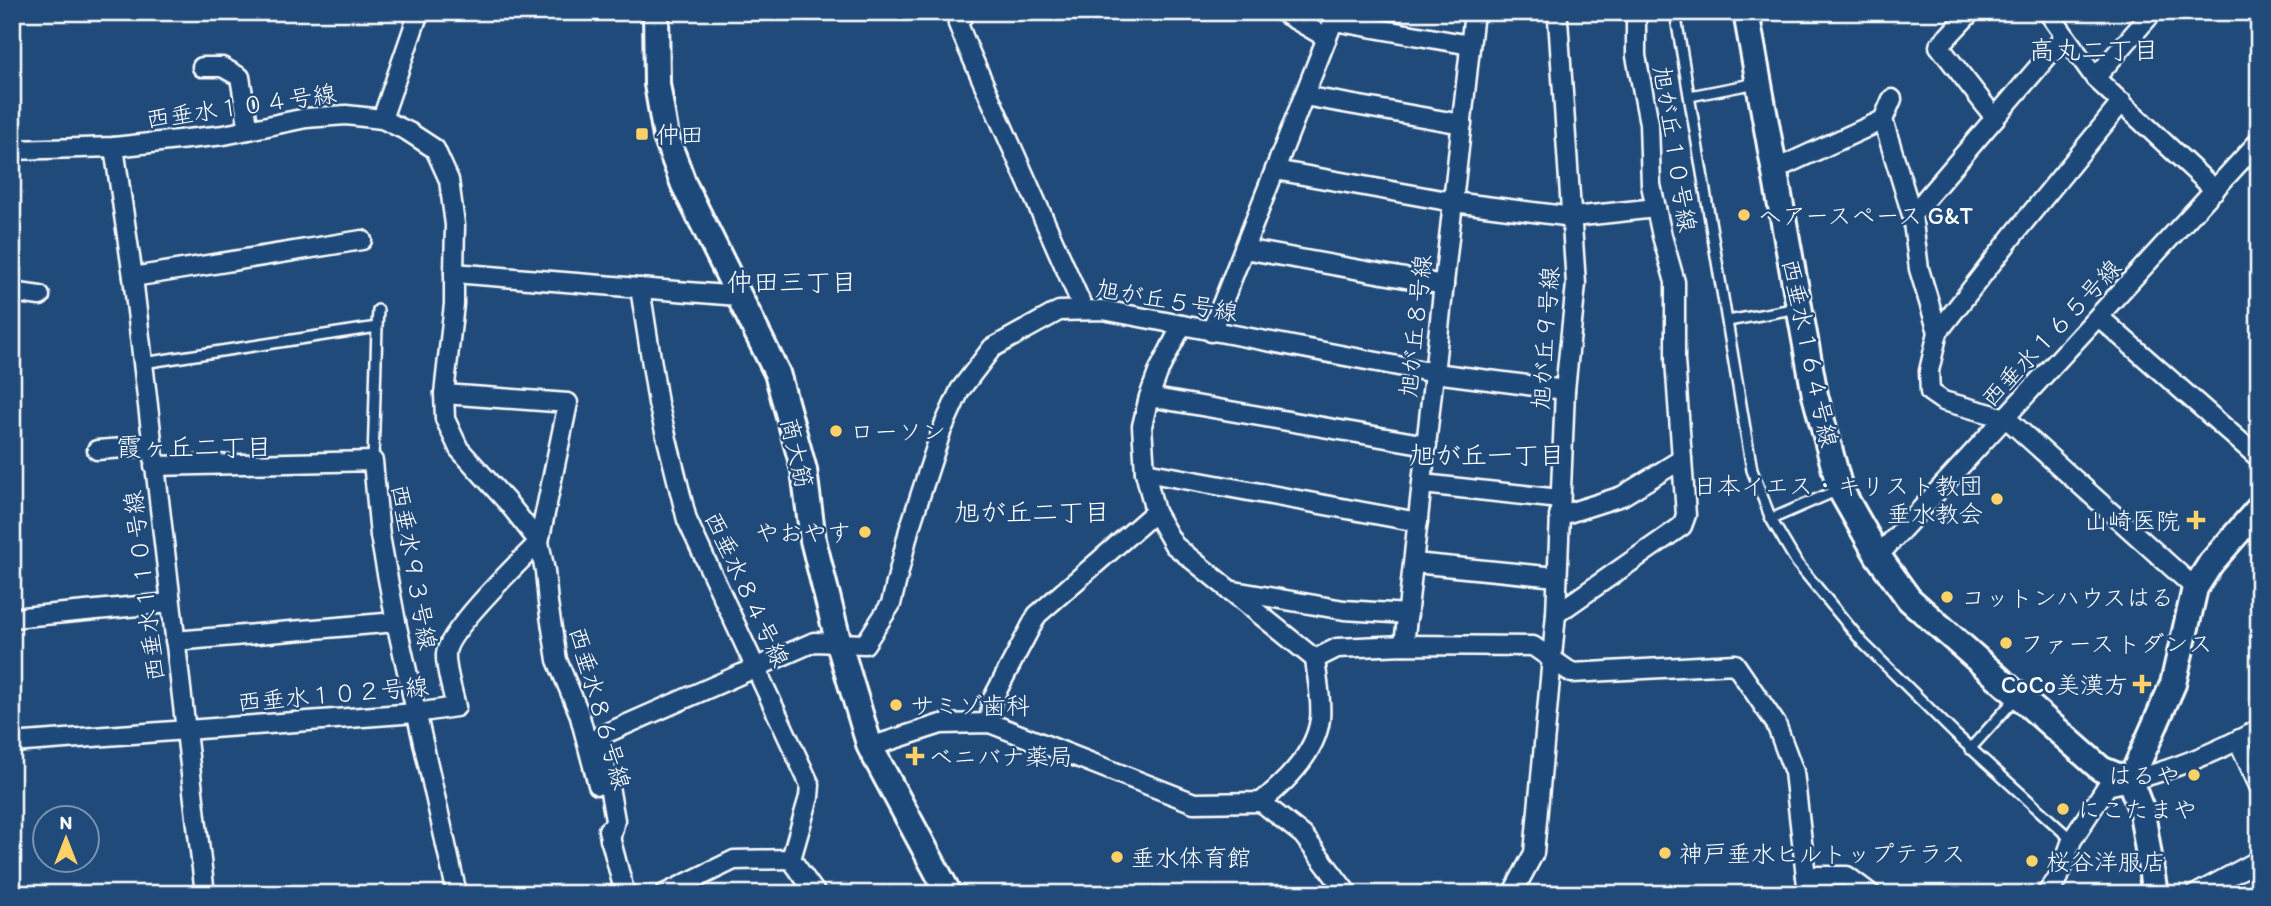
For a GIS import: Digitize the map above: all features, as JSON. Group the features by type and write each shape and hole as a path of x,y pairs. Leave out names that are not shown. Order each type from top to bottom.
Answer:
{"street":[{"path":"382,119 419,12"},
{"name":"商大筋","path":"656,12 657,84 666,137 684,186 777,373 804,470 813,540 839,644 870,747 949,894"},
{"path":"965,12 958,24 1084,310"},
{"path":"1282,12 1327,38"},
{"name":"旭が丘８号線","path":"1404,645 1474,12"},
{"name":"旭が丘１０号線","path":"1556,614 1682,526 1686,515 1675,360 1675,282 1651,185 1650,123 1636,56 1636,12"},
{"name":"西垂水１６４号線","path":"1746,12 1815,395 1840,489 1878,556 1909,599 2101,769 2130,781"},
{"path":"1971,12 1939,46 1995,118"},
{"path":"2048,12 2095,78 2215,190"},
{"path":"2095,78 2152,12"},
{"path":"1211,332 1335,16 1470,45"},
{"name":"旭が丘９号線","path":"1512,894 1534,853 1556,614 1565,390 1576,284 1558,19"},
{"path":"1912,215 2065,36"},
{"path":"202,67 222,67 240,77 249,130"},
{"path":"1304,96 1462,124"},
{"path":"1892,99 1883,120 1912,215 1919,269 1938,332"},
{"path":"2122,102 1938,332 1928,371 1930,391 1943,401 2006,418 2195,588"},
{"name":"西垂水１０４号線","path":"12,150 114,147 224,135 306,118 346,115 382,119 435,149 449,180 455,225 454,273"},
{"path":"1774,170 1883,120"},
{"name":"西垂水１６５号線","path":"1878,556 2259,141"},
{"name":"西垂水１１０号線","path":"114,147 133,277 205,894"},
{"path":"1275,170 1453,202 1573,217 1656,208"},
{"path":"133,277 362,240"},
{"path":"1244,249 1444,285"},
{"path":"454,273 738,296"},
{"name":"西垂水８６号線","path":"454,273 454,304 443,394 445,419 459,449 539,542 557,660 579,713 625,894"},
{"name":"西垂水８４号線","path":"640,288 658,403 687,520 810,785 791,859"},
{"path":"12,292 40,296"},
{"name":"旭が丘５号線","path":"839,644 865,644 891,604 909,530 941,432 960,390 992,348 1059,311 1103,310 1435,373 1565,390"},
{"path":"2099,317 2259,458"},
{"path":"1182,325 1149,397 1142,426 1145,472 1155,512 1174,545 1315,659 1320,720 1312,745 1293,772 1261,802"},
{"path":"443,394 568,403 539,542"},
{"path":"1149,397 1427,445"},
{"path":"97,450 152,446"},
{"path":"1423,484 1559,508 1622,496 1682,459"},
{"name":"西垂水９３号線","path":"154,466 373,461 380,536 457,894"},
{"path":"1145,472 1418,522"},
{"path":"2155,894 2142,813 2130,781 2173,684 2195,588 2211,562 2259,508"},
{"path":"990,723 991,702 1037,615 1155,512"},
{"name":"西垂水１０２号線","path":"12,743 416,713 456,707 445,653 451,640 490,593 539,542"},
{"path":"1414,562 1556,576"},
{"path":"1227,590 1344,610 1408,614"},
{"path":"12,618 170,603"},
{"path":"175,641 397,622"},
{"path":"610,840 615,820 600,736 814,642 839,644"},
{"path":"1315,659 1337,648 1404,645 1533,646 1572,673 1735,664 1776,724 1794,772 1807,885 1847,876 1871,894"},
{"path":"870,747 941,724 990,723 1194,803 1261,802 1303,835 1348,894"},
{"path":"2046,894 2060,885 2072,840 2107,786 2165,770 2259,729"},
{"path":"2238,740 2259,786"},
{"path":"664,894 734,860 791,859 810,891"},
{"path":"2196,894 2259,860"}],"lane":[{"path":"1675,12 1752,470 1771,519 1797,564 1863,643 1970,749 2072,840"},
{"path":"1690,96 1759,83"},
{"path":"1728,321 1799,308"},
{"path":"373,461 379,310"},
{"path":"143,363 377,327"},
{"path":"1779,516 1840,489"},
{"path":"1970,749 2018,695"}],"place":[{"name":"仲田","path":"642,134"},
{"name":"ヘアースペース G&T","path":"1744,215"},
{"name":"ローソン","path":"836,431"},
{"name":"日本イエス・キリスト教団 垂水教会","path":"1997,499"},
{"name":"山崎医院","path":"2196,520"},
{"name":"やおやす","path":"865,532"},
{"name":"コットンハウスはる","path":"1947,597"},
{"name":"ファーストダンス","path":"2006,643"},
{"name":"CoCo美漢方","path":"2142,684"},
{"name":"サミゾ歯科","path":"896,705"},
{"name":"ベニバナ薬局","path":"915,756"},
{"name":"はるや","path":"2194,775"},
{"name":"にこたまや","path":"2063,809"},
{"name":"神戸垂水ヒルトップテラス","path":"1665,853"},
{"name":"垂水体育館","path":"1117,857"},
{"name":"桜谷洋服店","path":"2032,861"}],"district":[{"name":"高丸二丁目","path":"2094,50"},
{"name":"仲田三丁目","path":"792,282"},
{"name":"霞ヶ丘二丁目","path":"194,447"},
{"name":"旭が丘一丁目","path":"1487,455"},
{"name":"旭が丘二丁目","path":"1032,512"}]}
